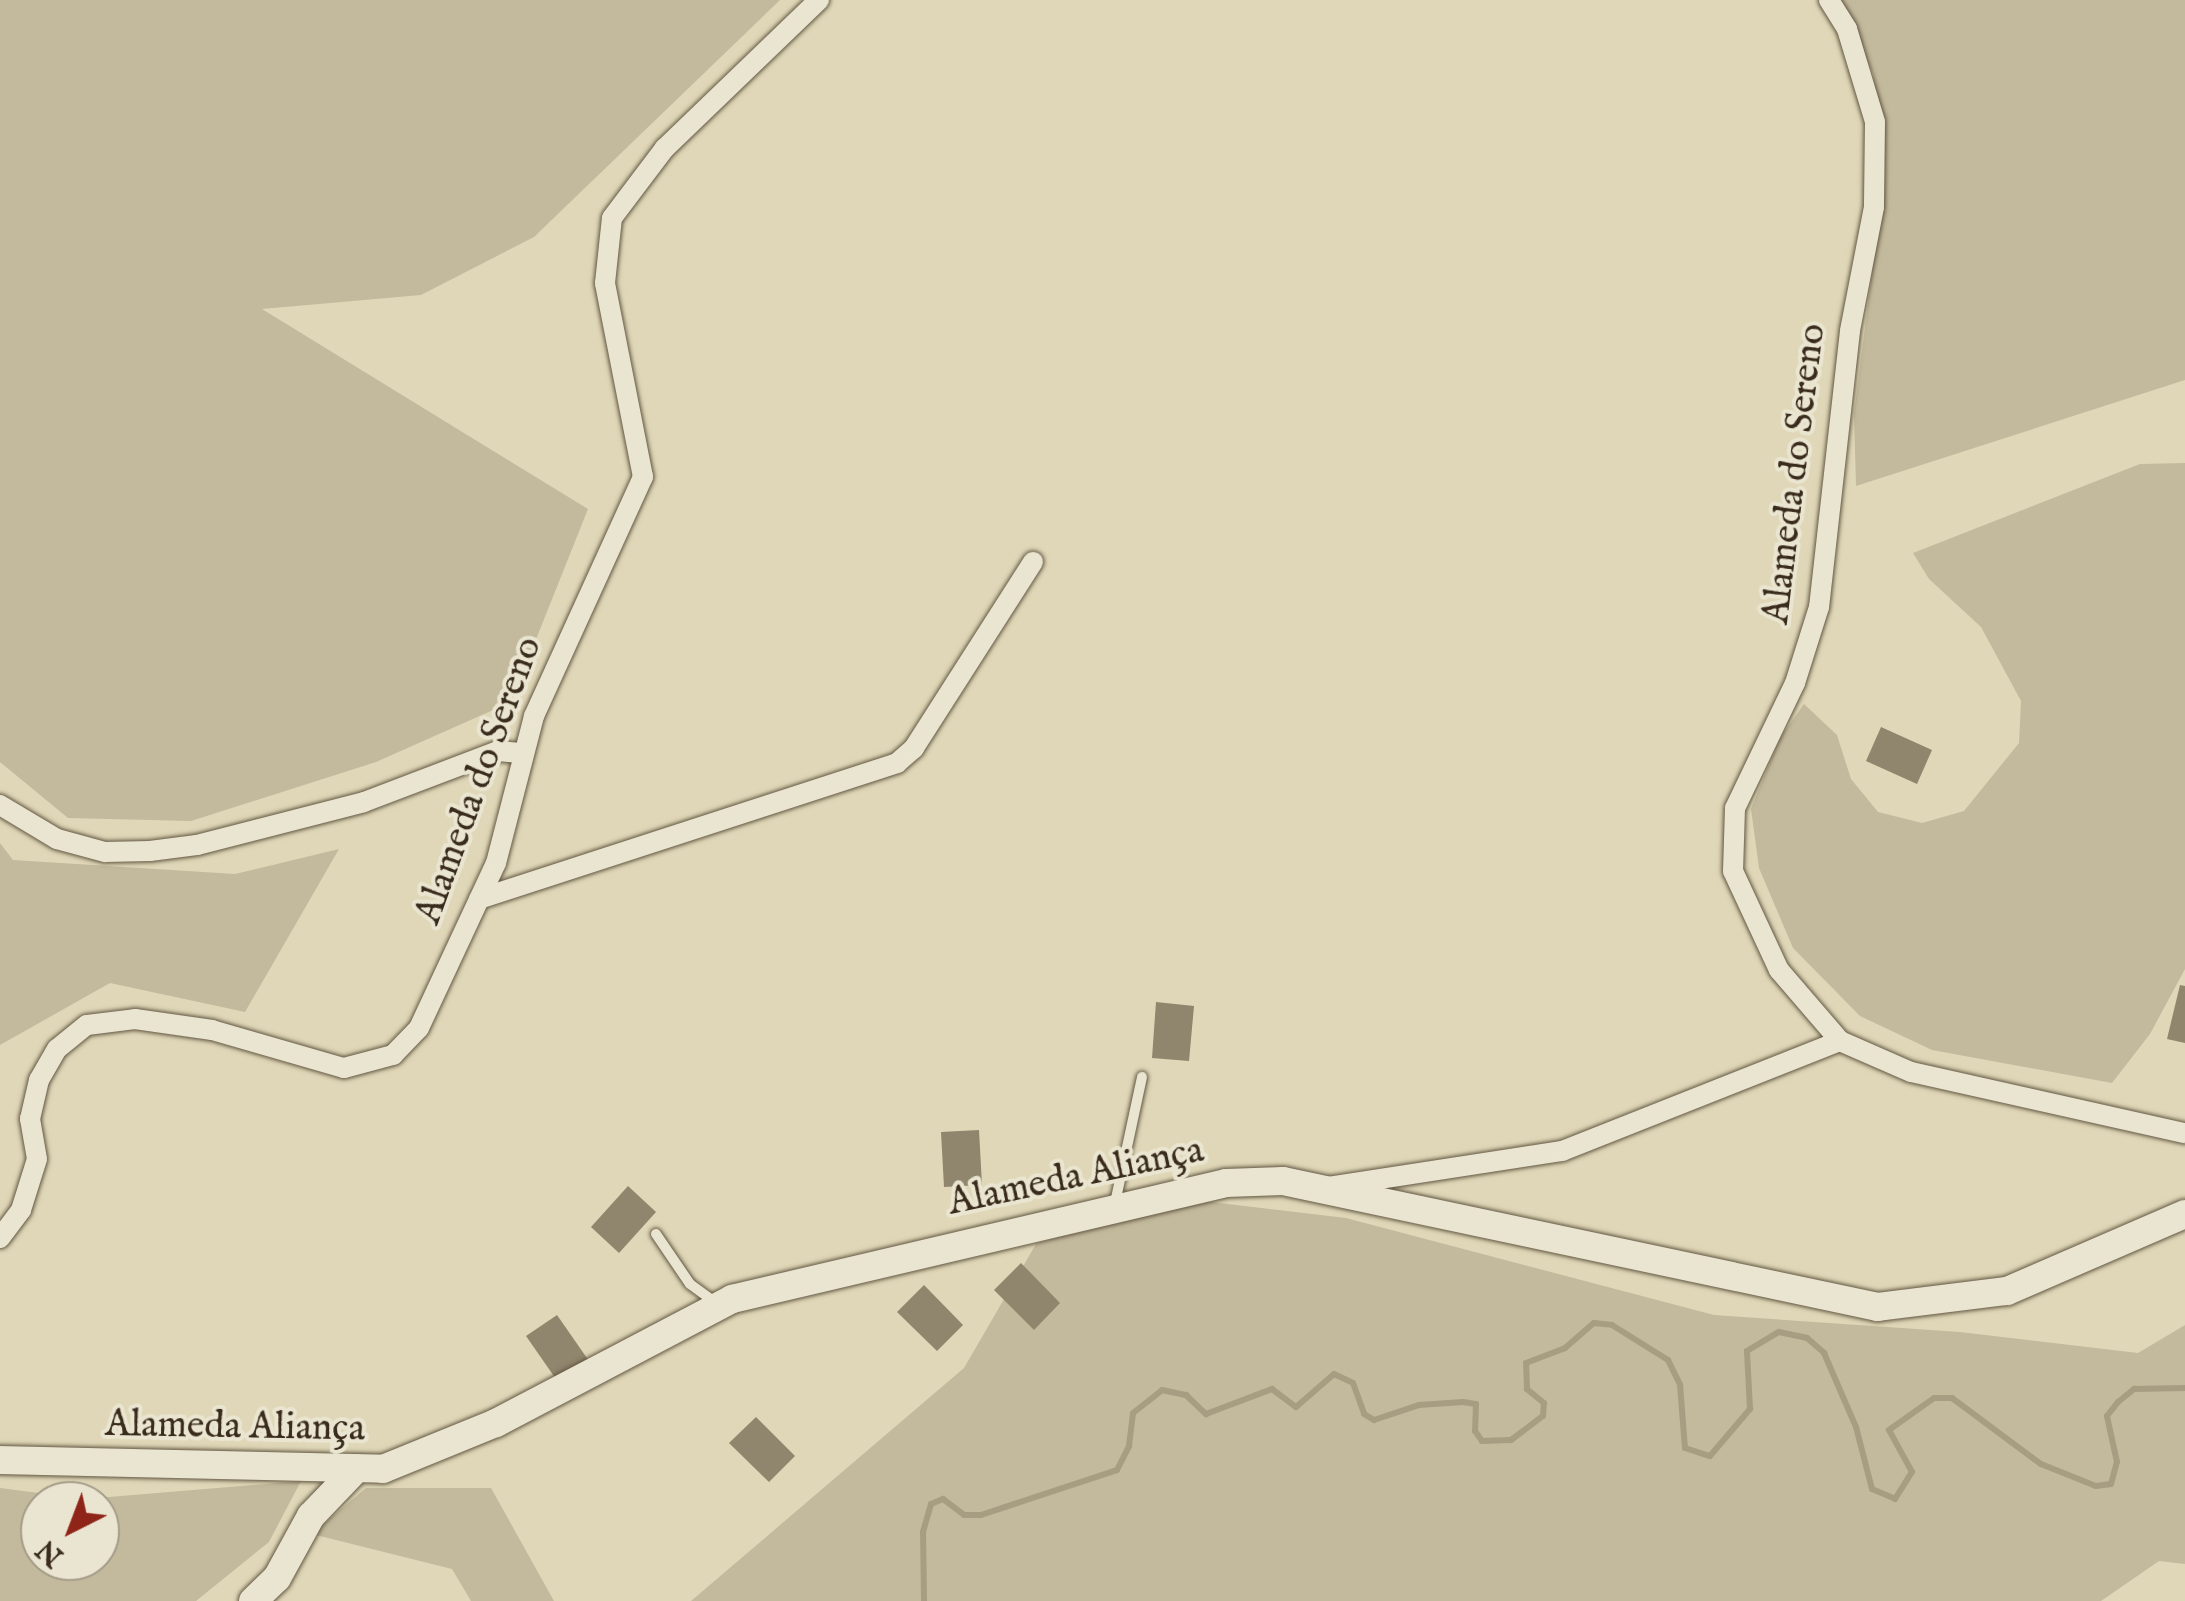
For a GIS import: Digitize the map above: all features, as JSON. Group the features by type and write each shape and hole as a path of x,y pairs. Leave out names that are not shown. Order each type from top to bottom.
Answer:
{"street":[{"name":"Alameda do Sereno","path":"0,1238 21,1210 37,1158 30,1119 39,1080 57,1049 87,1026 135,1019 212,1030 344,1068 393,1055 420,1028 496,862 534,716 643,476 605,284 612,218 665,148 819,0"},
{"name":"Alameda do Sereno","path":"1829,0 1847,29 1875,122 1874,207 1857,282 1828,564 1813,635 1735,808 1730,848 1733,871 1779,970 1840,1041 1911,1072 2185,1133"},
{"path":"479,899 898,763 914,748 1032,562"},
{"path":"0,805 57,840 105,852 150,850 197,845 364,802 498,751 524,752"},
{"path":"1320,1188 1562,1152 1840,1041"},
{"name":"Alameda Aliança","path":"0,1460 383,1469 482,1429 718,1305 1115,1204 1257,1181 1320,1188 1878,1307 2006,1291 2185,1214"},
{"path":"253,1601 277,1578 311,1516 357,1468"}],"lane":[{"path":"1115,1204 1142,1077"},
{"path":"656,1234 690,1284 718,1305"}],"shaded area":[{"path":"0,0 780,0 534,237 421,295 262,309 588,509 511,702 376,762 191,821 68,818 0,762"},
{"path":"1839,0 2185,0 2185,380 1856,486 1854,414 1885,171 1873,73"},
{"path":"2185,463 2185,969 2150,1034 2112,1083 1932,1050 1860,1016 1793,948 1759,868 1751,809 1780,738 1804,704 1837,735 1851,779 1878,812 1922,823 1964,811 2019,743 2021,701 1981,627 1929,579 1913,553 2140,464"},
{"path":"0,843 13,860 235,874 339,849 245,1012 110,983 0,1045"},
{"path":"1178,1198 1346,1218 1714,1315 1960,1332 2138,1353 2185,1325 2185,1564 2159,1561 2101,1601 691,1601 964,1368 1036,1244"},
{"path":"301,1481 269,1542 196,1601 0,1601 0,1488 20,1491 20,1581 120,1581 120,1496"},
{"path":"366,1488 491,1488 554,1601 471,1601 452,1569 312,1534"}],"building":[{"path":"1881,727 1932,750 1917,784 1866,761"},
{"path":"2180,985 2185,986 2185,1043 2167,1039"},
{"path":"1156,1002 1194,1006 1189,1061 1152,1058"},
{"path":"979,1130 982,1185 944,1187 941,1132"},
{"path":"628,1186 656,1212 619,1253 591,1227"},
{"path":"1021,1263 1060,1303 1034,1330 994,1290"},
{"path":"924,1285 963,1325 937,1351 897,1312"},
{"path":"557,1315 589,1361 558,1382 526,1336"},
{"path":"756,1417 795,1456 769,1482 729,1443"}],"waterway":[{"path":"924,1601 923,1532 931,1504 943,1499 964,1515 981,1515 1117,1470 1129,1446 1133,1413 1162,1390 1186,1395 1206,1414 1272,1389 1296,1407 1334,1374 1353,1383 1364,1414 1374,1420 1419,1405 1463,1402 1476,1404 1475,1431 1482,1441 1511,1440 1543,1416 1544,1403 1527,1389 1526,1363 1565,1348 1594,1323 1612,1325 1668,1360 1680,1385 1685,1448 1710,1456 1750,1409 1747,1351 1779,1332 1807,1338 1824,1353 1856,1427 1872,1489 1895,1499 1912,1472 1889,1430 1934,1398 1952,1398 2041,1464 2096,1486 2111,1484 2117,1462 2107,1416 2118,1402 2134,1389 2185,1388"}]}
